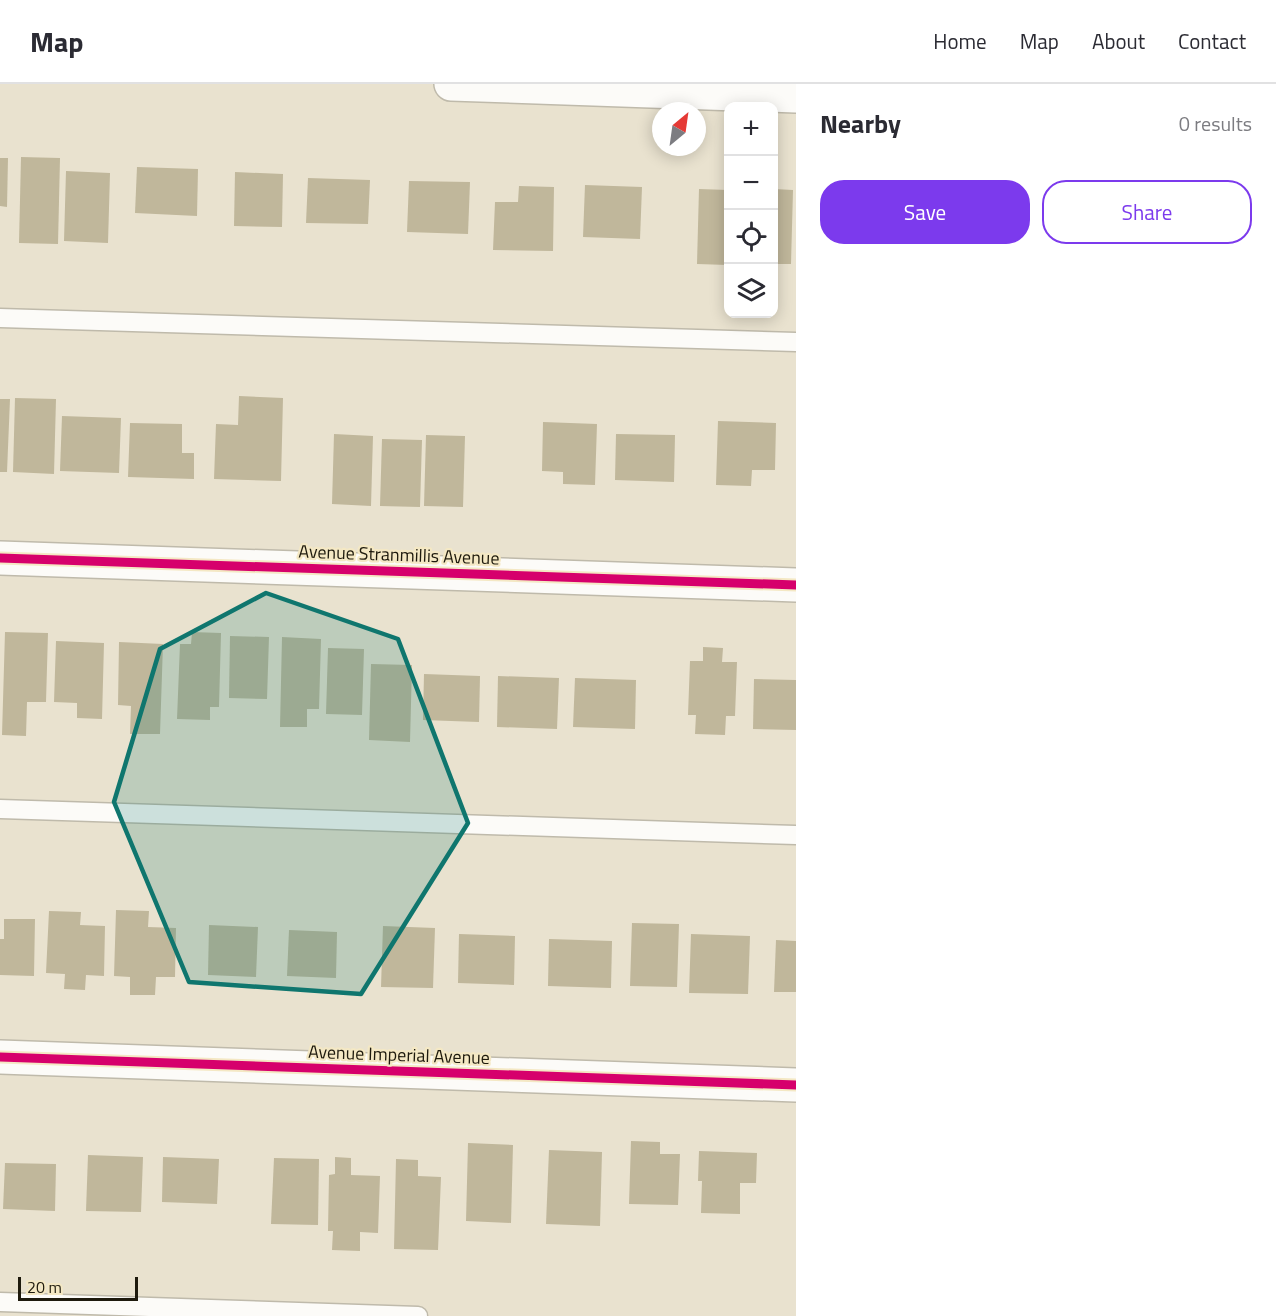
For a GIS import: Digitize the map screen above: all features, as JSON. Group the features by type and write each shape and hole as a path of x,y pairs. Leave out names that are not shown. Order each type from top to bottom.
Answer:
{"street":[{"path":"451,84 796,96"},
{"name":"Avenue Stranmillis Avenue","path":"0,558 796,585"},
{"name":"Avenue Imperial Avenue","path":"0,1057 796,1085"}],"lane":[{"path":"0,318 796,342"},
{"path":"0,809 796,835"},
{"path":"0,1302 418,1316"}],"highlighted area":[{"path":"266,593 398,639 468,823 361,994 189,982 114,802 160,649"}],"building":[{"path":"21,157 60,158 58,244 19,243"},
{"path":"0,158 8,158 7,207 0,206"},
{"path":"137,167 198,169 197,216 135,213"},
{"path":"66,171 110,173 108,243 64,241"},
{"path":"235,172 283,174 282,227 234,226"},
{"path":"308,178 370,180 368,224 306,223"},
{"path":"409,181 470,182 468,234 407,232"},
{"path":"585,185 642,187 640,239 583,237"},
{"path":"519,186 554,187 553,251 493,250 495,202 518,202"},
{"path":"699,189 724,190 724,265 697,264"},
{"path":"778,189 793,190 791,264 778,264"},
{"path":"239,396 283,398 281,481 214,479 216,424 238,425"},
{"path":"15,398 56,399 54,474 13,472"},
{"path":"0,399 10,399 7,472 0,472"},
{"path":"62,416 121,418 119,473 60,471"},
{"path":"718,421 776,423 775,470 752,470 751,486 716,485"},
{"path":"543,422 597,424 595,485 563,484 563,472 542,471"},
{"path":"130,423 182,424 182,453 194,453 194,479 128,477"},
{"path":"334,434 373,436 371,506 332,504"},
{"path":"616,434 675,435 674,482 615,480"},
{"path":"426,435 465,436 463,507 424,506"},
{"path":"382,439 422,440 420,507 380,506"},
{"path":"5,632 48,633 46,702 27,702 26,736 2,735"},
{"path":"192,632 221,633 219,707 210,707 210,720 177,719 180,644 191,644"},
{"path":"230,636 269,637 267,699 229,698"},
{"path":"282,637 321,639 319,709 307,709 307,727 280,727"},
{"path":"56,641 104,643 102,719 77,718 77,703 54,702"},
{"path":"119,642 163,644 160,734 130,734 131,706 118,705"},
{"path":"703,647 723,648 722,662 737,662 735,716 726,716 725,735 695,734 696,715 688,715 690,661 703,661"},
{"path":"328,648 364,649 362,715 326,714"},
{"path":"371,664 412,665 410,742 369,740"},
{"path":"424,674 480,676 479,722 423,720"},
{"path":"498,676 559,678 557,729 497,727"},
{"path":"575,678 636,680 635,729 573,727"},
{"path":"754,679 796,680 796,730 753,729"},
{"path":"116,910 149,911 148,927 176,928 175,977 156,977 155,995 130,995 130,977 114,976"},
{"path":"49,911 81,912 80,925 105,926 104,976 86,975 85,990 64,989 65,974 46,973"},
{"path":"4,919 35,919 34,976 0,975 0,939 4,939"},
{"path":"632,923 679,924 677,987 630,986"},
{"path":"209,925 258,927 256,977 208,975"},
{"path":"383,926 435,928 433,988 381,987"},
{"path":"289,930 337,932 336,978 287,976"},
{"path":"459,934 515,936 514,985 458,983"},
{"path":"691,934 750,936 748,994 689,993"},
{"path":"549,939 612,941 611,988 548,986"},
{"path":"776,940 796,941 796,992 774,992"},
{"path":"631,1141 660,1142 660,1154 680,1154 678,1205 629,1204"},
{"path":"468,1143 513,1145 511,1223 466,1221"},
{"path":"549,1150 602,1152 600,1226 546,1224"},
{"path":"699,1151 757,1153 756,1183 740,1183 740,1214 701,1213 702,1181 698,1181"},
{"path":"88,1155 143,1157 141,1212 86,1211"},
{"path":"163,1157 219,1159 217,1204 162,1202"},
{"path":"335,1157 351,1158 351,1175 380,1176 378,1233 360,1232 360,1251 332,1250 333,1231 328,1231 329,1175 335,1174"},
{"path":"274,1158 319,1159 318,1225 271,1224"},
{"path":"396,1159 418,1160 418,1176 441,1177 438,1250 394,1249"},
{"path":"5,1163 56,1164 55,1211 3,1209"}],"cycle path":[{"path":"0,558 796,585"},
{"path":"0,1057 796,1085"}]}
